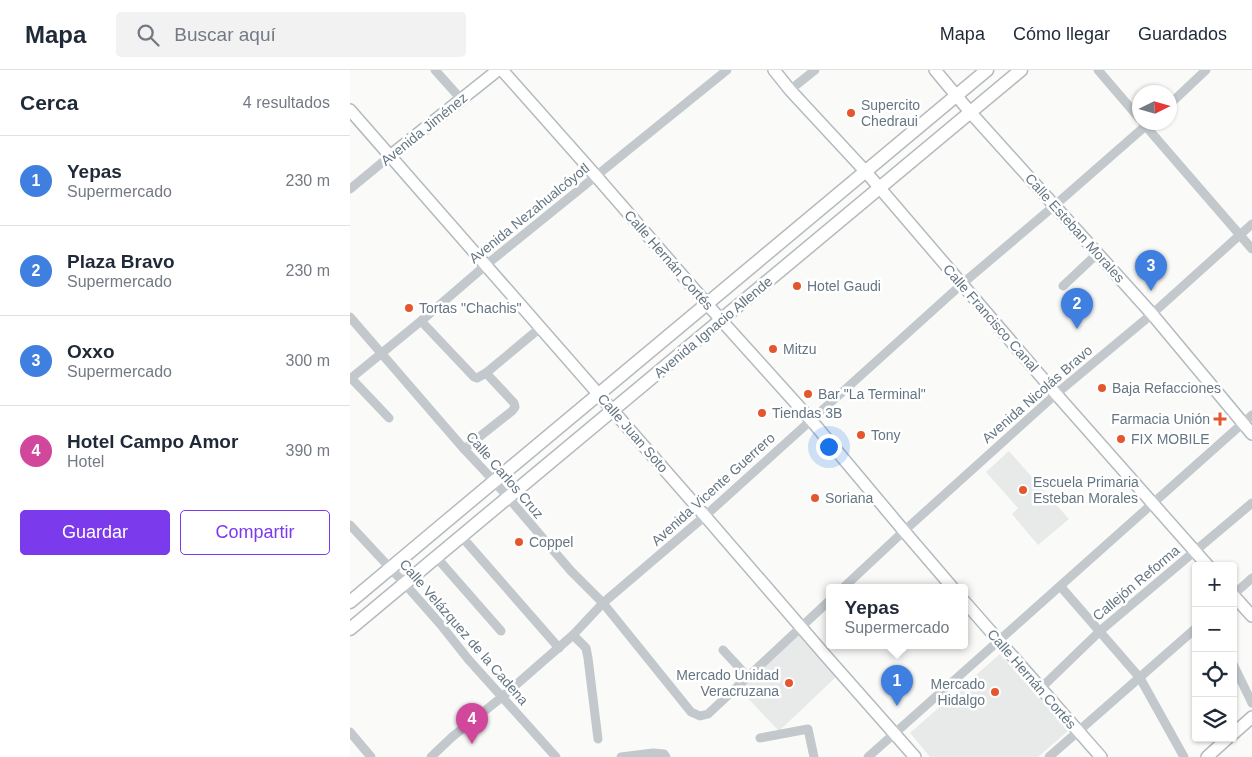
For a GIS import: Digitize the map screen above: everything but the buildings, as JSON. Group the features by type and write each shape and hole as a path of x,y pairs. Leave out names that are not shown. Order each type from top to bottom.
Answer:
{"main road":[{"name":"Avenida Jiménez","path":"390,156 498,70"},
{"name":"Calle Hernán Cortés","path":"502,70 706,304 811,420 949,584"},
{"name":"Calle Francisco Canal","path":"774,70 790,90 866,172 1056,394 1205,562"},
{"name":"Calle Esteban Morales","path":"935,70 970,112 1152,314 1252,434"},
{"name":"Avenida Ignacio Allende","path":"350,602 987,70"},
{"name":"Avenida Ignacio Allende","path":"350,630 1020,70"},
{"name":"Calle Juan Soto","path":"350,110 916,757"},
{"path":"1237,599 1252,616"},
{"name":"Calle Hernán Cortés","path":"968,606 1101,757"},
{"path":"1237,730 1252,717"},
{"path":"1208,757 1224,742"}],"street":[{"path":"435,70 462,99"},
{"name":"Avenida Nezahualcóyotl","path":"351,378 486,265 727,70"},
{"path":"790,90 815,70"},
{"path":"1098,70 1132,109"},
{"path":"1177,97 1206,70"},
{"name":"Avenida Vicente Guerrero","path":"431,757 559,648 603,603 705,516 962,284 1054,206 1136,130"},
{"path":"1150,130 1252,249"},
{"name":"Avenida Jiménez","path":"350,189 390,156"},
{"name":"Avenida Nicolás Bravo","path":"847,584 1056,394 1152,314 1252,224"},
{"path":"1063,286 1097,254"},
{"name":"Calle Carlos Cruz","path":"350,317 571,571 603,603 691,712 700,716 708,714 748,677"},
{"path":"421,321 477,378 486,373 540,328"},
{"path":"464,449 515,407 514,403 486,373"},
{"path":"351,378 389,418"},
{"path":"868,757 1252,415"},
{"name":"Callejón Reforma","path":"1040,689 1100,632 1252,503"},
{"name":"Calle Velázquez de la Cadena","path":"350,525 354,536 391,568 468,659 556,757"},
{"path":"462,537 559,648"},
{"path":"437,558 501,631"},
{"path":"1237,591 1252,578"},
{"path":"1060,587 1140,678 1184,757"},
{"path":"723,650 748,677 826,604"},
{"path":"1049,757 1192,632"},
{"path":"573,635 586,648 598,738"},
{"path":"1237,672 1252,703"},
{"path":"760,738 808,728 814,757"},
{"path":"350,732 370,757"},
{"path":"621,757 653,753 665,756"}],"shaded area":[{"name":"Escuela Primaria Esteban Morales","path":"1009,451 1069,519 1038,545 1012,514 1018,508 986,472"},
{"name":"Mercado Unidad Veracruzana","path":"799,633 837,676 779,731 740,690"},
{"name":"Mercado Hidalgo","path":"1000,654 1068,731 1038,757 930,757 910,733"}],"place":[{"name":"Supercito Chedraui","path":"851,113"},
{"name":"Hotel Gaudi","path":"797,286"},
{"name":"Oxxo","path":"1151,291"},
{"name":"Tortas \"Chachis\"","path":"409,308"},
{"name":"Plaza Bravo","path":"1077,329"},
{"name":"Mitzu","path":"773,349"},
{"name":"Baja Refacciones","path":"1102,388"},
{"name":"Bar \"La Terminal\"","path":"808,394"},
{"name":"Tiendas 3B","path":"762,413"},
{"name":"Farmacia Unión","path":"1220,419"},
{"name":"Tony","path":"861,435"},
{"name":"FIX MOBILE","path":"1121,439"},
{"name":"Escuela Primaria Esteban Morales","path":"1023,490"},
{"name":"Soriana","path":"815,498"},
{"name":"Coppel","path":"519,542"},
{"name":"Mercado Unidad Veracruzana","path":"789,683"},
{"name":"Mercado Hidalgo","path":"995,692"},
{"name":"Yepas","path":"897,706"},
{"name":"Hotel Campo Amor","path":"472,744"}]}
